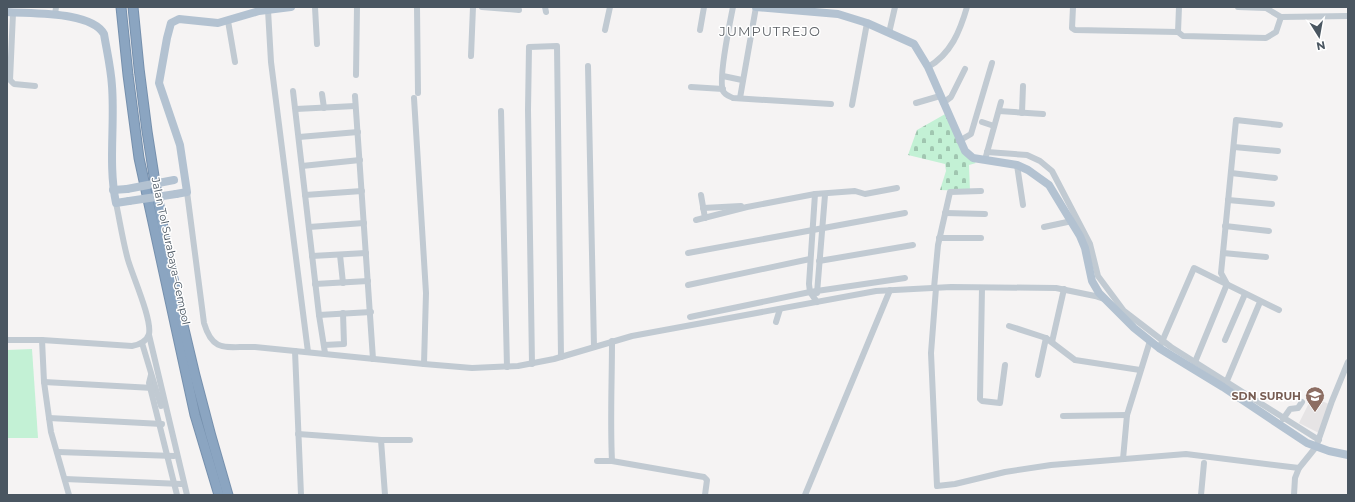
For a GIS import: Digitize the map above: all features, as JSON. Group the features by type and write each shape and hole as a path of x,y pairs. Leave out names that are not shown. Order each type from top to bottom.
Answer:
{"highway":[{"name":"Jalan Tol Surabaya–Gempol","path":"121,7 128,75 141,166 195,415 219,495"},
{"name":"Jalan Tol Surabaya–Gempol","path":"133,7 138,73 161,226 204,413 228,495"}],"main road":[{"path":"10,13 55,11 93,23 101,28 104,34 112,87 111,163 113,190 116,203 187,192 180,145 159,83 171,23 179,19 218,23 253,12 291,7"},
{"path":"756,7 838,14 867,24 890,29 914,44 931,66 968,155 973,158 986,156 1017,165 1028,170 1049,186 1072,221 1091,261 1092,281 1105,300 1129,324 1150,341 1161,344 1318,443 1348,455"},
{"path":"113,190 127,189 185,178"}],"street":[{"path":"315,7 317,44"},
{"path":"356,75 357,7"},
{"path":"417,7 416,95 426,293 424,364"},
{"path":"471,56 473,7"},
{"path":"482,7 519,10"},
{"path":"605,30 610,7"},
{"path":"700,30 704,7"},
{"path":"733,7 723,76 723,90 728,96 831,104"},
{"path":"740,98 756,7"},
{"path":"890,29 895,7"},
{"path":"931,66 949,49 960,28 966,7"},
{"path":"1073,7 1072,28 1075,30 1178,32 1183,36 1266,38 1276,32 1281,17"},
{"path":"1178,32 1179,7"},
{"path":"1238,7 1266,8 1281,17 1348,16"},
{"path":"268,10 272,62 308,352"},
{"path":"10,13 10,80 14,84 35,86"},
{"path":"228,21 235,62"},
{"path":"852,106 867,24"},
{"path":"532,364 528,110 529,47 557,46 561,357"},
{"path":"962,139 971,134 992,63"},
{"path":"588,66 594,347"},
{"path":"916,103 945,100 965,69"},
{"path":"723,76 742,80"},
{"path":"1022,113 1023,86"},
{"path":"691,87 723,90"},
{"path":"293,91 315,284 325,353"},
{"path":"322,94 324,108"},
{"path":"355,96 373,359"},
{"path":"1001,102 986,156 1027,155 1047,166 1060,184 1090,244 1091,261 1099,279 1118,304 1161,344 1195,362 1225,384 1260,302"},
{"path":"296,109 356,106"},
{"path":"501,111 507,367"},
{"path":"999,111 1043,114"},
{"path":"1227,284 1221,273 1222,253 1236,120 1280,125"},
{"path":"982,122 994,126"},
{"path":"299,137 358,132"},
{"path":"1234,147 1278,151"},
{"path":"302,166 360,160"},
{"path":"1017,165 1022,205"},
{"path":"1231,173 1275,178"},
{"path":"696,220 747,206 815,194 825,195 855,191 865,194 898,188"},
{"path":"305,195 362,191"},
{"path":"981,191 950,192 939,238 931,353 937,486 955,484 1016,470 1085,462 1186,454 1299,468"},
{"path":"187,192 200,301 208,336 212,342 222,347 255,347 472,368 507,367 532,364 561,357 612,341 780,309 815,295 935,288 1064,289 1095,296 1105,300"},
{"path":"815,194 814,229 809,277 815,295"},
{"path":"702,195 705,218"},
{"path":"815,295 825,195"},
{"path":"1228,200 1272,204"},
{"path":"116,203 127,259 148,321 149,335 187,495"},
{"path":"703,208 747,206"},
{"path":"688,253 905,213"},
{"path":"945,214 985,214"},
{"path":"1044,228 1072,221"},
{"path":"309,227 364,223"},
{"path":"1225,226 1269,231"},
{"path":"939,238 981,238"},
{"path":"819,261 913,245"},
{"path":"312,256 366,253"},
{"path":"1222,253 1266,257"},
{"path":"340,254 343,283"},
{"path":"688,285 810,259"},
{"path":"1161,344 1193,268 1196,268 1260,302 1279,310"},
{"path":"690,317 906,278"},
{"path":"315,284 368,281"},
{"path":"1195,362 1227,284"},
{"path":"982,288 980,400 1000,403 1005,364"},
{"path":"1052,342 1064,289"},
{"path":"804,495 890,290"},
{"path":"1224,340 1245,294"},
{"path":"776,322 780,309"},
{"path":"319,315 370,312"},
{"path":"324,345 344,344 342,313"},
{"path":"1009,326 1046,338 1075,360 1140,370"},
{"path":"7,340 42,340 127,346 142,343 149,335"},
{"path":"1038,375 1046,338"},
{"path":"42,340 44,382 51,432 58,452 69,495"},
{"path":"612,341 610,427 612,461"},
{"path":"1123,459 1127,415 1150,341"},
{"path":"142,343 171,456 184,495"},
{"path":"295,351 301,495"},
{"path":"1300,495 1294,495 1295,478 1299,468 1318,443 1332,401 1348,362"},
{"path":"44,382 154,388"},
{"path":"1282,421 1290,409 1298,408 1302,402"},
{"path":"1063,416 1127,415"},
{"path":"49,418 163,424"},
{"path":"298,434 381,440 410,440"},
{"path":"381,440 385,495"},
{"path":"58,452 171,456"},
{"path":"171,456 174,484 177,495"},
{"path":"597,461 612,461 704,477 707,480 705,495"},
{"path":"1201,495 1204,463"},
{"path":"65,479 181,484"}],"shaded area":[{"name":"SDN SURUH","path":"1312,397 1329,404 1319,433 1299,423"}],"green space":[{"path":"947,113 968,158 976,163 969,165 970,191 940,190 946,171 945,164 908,155 917,130"},
{"path":"32,349 38,438 7,438 7,350"}],"place":[{"name":"SDN SURUH","path":"1315,413"}],"district":[{"name":"JUMPUTREJO","path":"770,31"}]}
